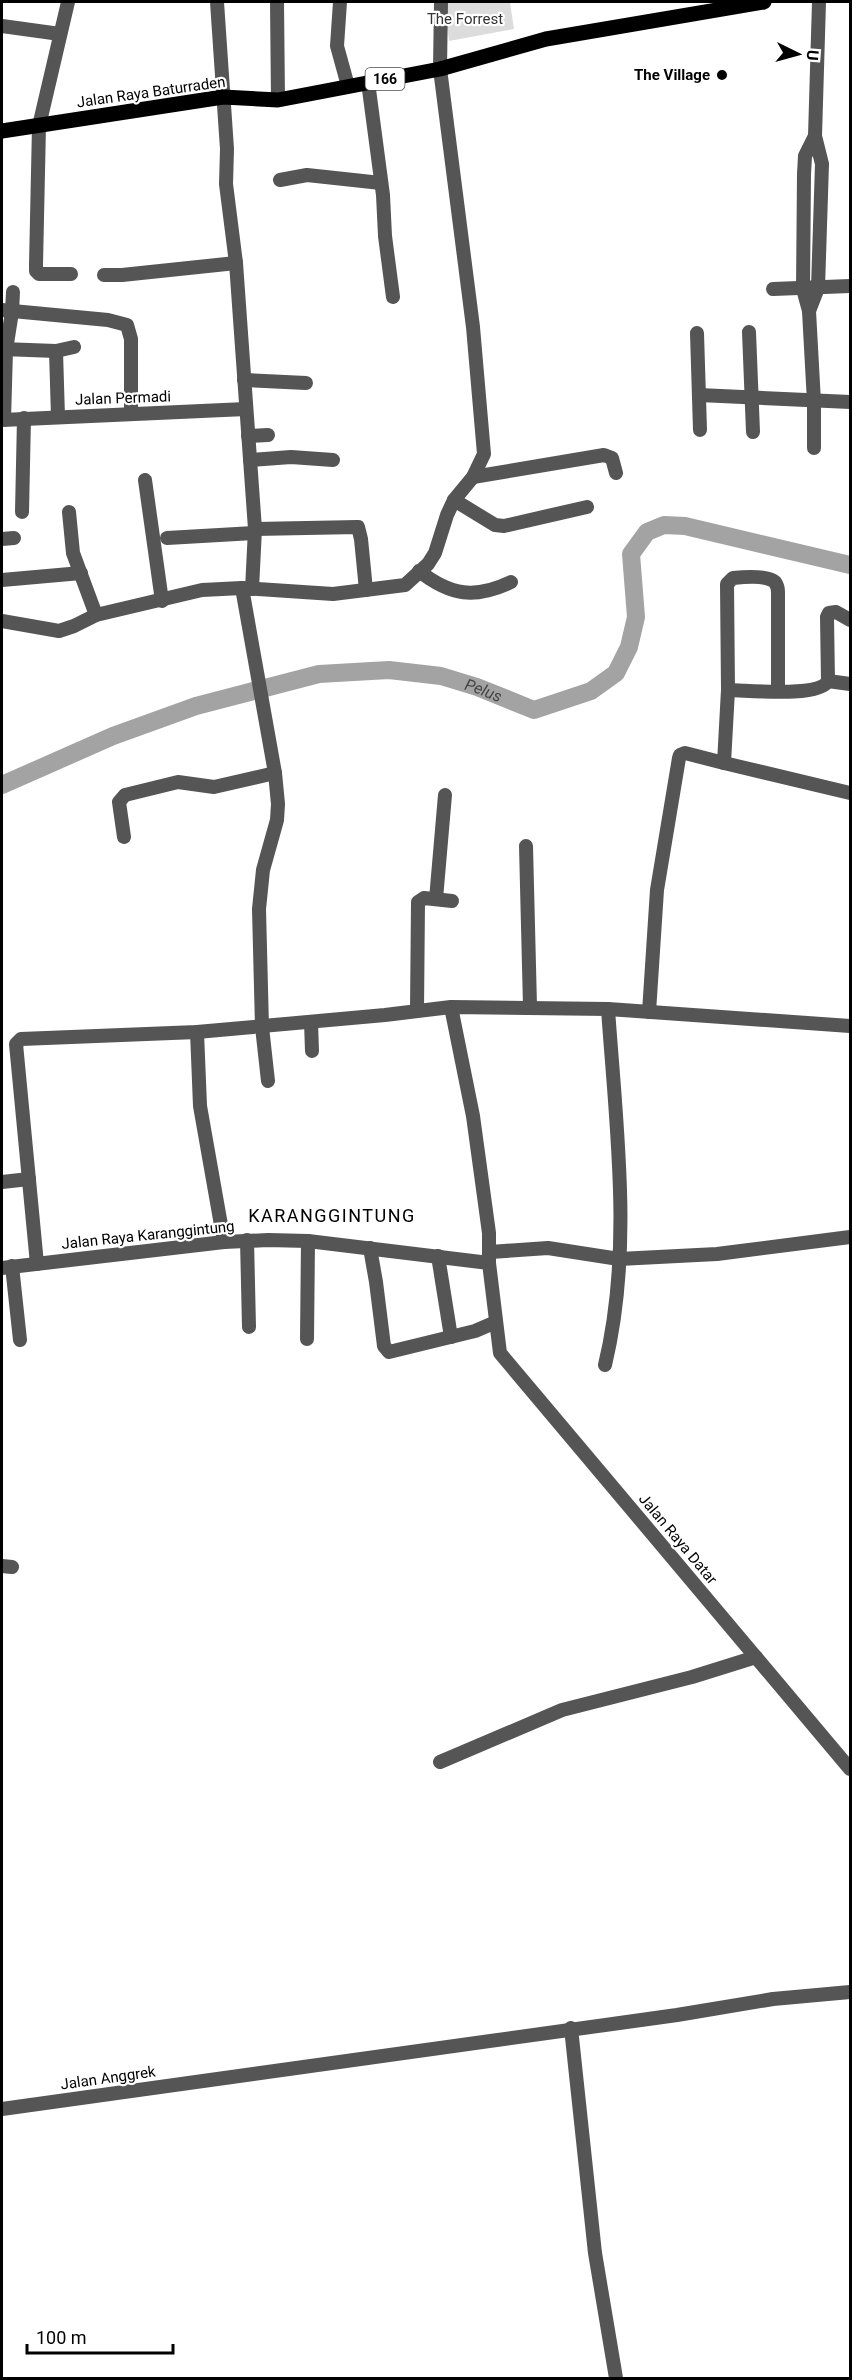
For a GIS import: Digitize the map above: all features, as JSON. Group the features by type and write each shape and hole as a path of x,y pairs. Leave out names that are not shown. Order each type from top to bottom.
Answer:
{"main road":[{"name":"Jalan Raya Baturraden","path":"2,131 223,98 278,100 440,69 546,39 764,2"}],"street":[{"path":"68,2 39,126 36,271 42,274 71,274"},
{"path":"217,2 227,149 226,184 236,263 254,531 247,588 256,667 275,773 278,804 277,820 263,870 259,909 262,1027 268,1081"},
{"path":"277,2 278,100"},
{"path":"340,2 337,46 348,86"},
{"path":"2,621 59,631 74,626 94,611 160,592 247,588 333,594 405,585 428,564 435,553 447,514 454,500 473,477 484,454 473,327 440,69 441,2"},
{"path":"809,311 818,288 822,171 822,155 816,136 819,2"},
{"path":"2,26 60,34"},
{"path":"368,82 385,207 385,236 393,297"},
{"path":"814,448 809,311 803,289 804,171 806,156 816,136"},
{"path":"804,171 822,171"},
{"path":"280,180 307,175 381,183"},
{"path":"105,275 126,275 236,263"},
{"path":"773,289 850,286"},
{"path":"3,420 7,311 13,292"},
{"path":"7,311 108,320 127,325 131,339 132,414"},
{"path":"749,332 753,432"},
{"path":"697,333 700,430"},
{"path":"4,350 56,351 74,347"},
{"path":"56,351 58,417"},
{"path":"244,380 306,383"},
{"path":"699,395 850,402"},
{"name":"Jalan Permadi","path":"3,420 246,409"},
{"path":"22,512 24,418"},
{"path":"248,436 268,435"},
{"path":"473,477 604,455 612,458 616,473"},
{"path":"250,460 291,457 333,460"},
{"path":"145,480 160,592"},
{"path":"454,500 495,525 504,526 587,507"},
{"path":"69,512 73,553 94,611"},
{"path":"167,538 254,531 358,527 366,590"},
{"path":"419,571 440,584 458,591 477,594 511,582"},
{"path":"2,579 81,573"},
{"path":"724,763 728,690 727,584 733,578 764,579 774,581 776,585 778,592 778,691"},
{"path":"728,690 810,690 823,687 828,681 827,617 836,612 850,620"},
{"path":"828,681 850,684"},
{"path":"649,1012 657,890 680,755 685,753 850,793"},
{"path":"124,837 119,802 124,795 169,783 214,787 275,773"},
{"path":"436,899 445,795"},
{"path":"526,846 530,1006"},
{"path":"417,1010 418,902 424,898 452,901"},
{"path":"37,1264 16,1044 21,1039 197,1032 451,1007 530,1006 608,1009 850,1026"},
{"path":"370,1248 386,1350 395,1352 475,1331 496,1322 472,1116 451,1007"},
{"path":"605,1365 617,1304 619,1259 619,1174 608,1009"},
{"path":"312,1022 312,1051"},
{"path":"197,1032 200,1106 224,1242"},
{"path":"2,1182 29,1179"},
{"name":"Jalan Raya Karanggintung","path":"7,1267 247,1240 308,1241 438,1256 489,1258 548,1248 619,1259 717,1254 850,1237"},
{"path":"247,1240 249,1327"},
{"path":"307,1339 308,1241"},
{"path":"438,1256 451,1337"},
{"path":"7,1267 20,1340"},
{"name":"Jalan Raya Datar","path":"496,1322 500,1353 850,1769"},
{"path":"440,1762 562,1710 692,1677 756,1657"},
{"name":"Jalan Anggrek","path":"2,2109 773,1999 850,1992"},
{"path":"571,2028 595,2253 616,2379"}],"green space":[{"name":"The Forrest","path":"444,2 510,2 514,29 449,41"}],"waterway":[{"name":"Pelus","path":"2,785 113,736 196,706 319,674 389,670 441,676 477,687 534,710 591,691 616,673 629,647 636,617 631,554 647,532 664,525 685,526 850,565"}],"place":[{"name":"The Village","path":"722,75"}],"district":[{"name":"KARANGGINTUNG","path":"332,1215"}]}
